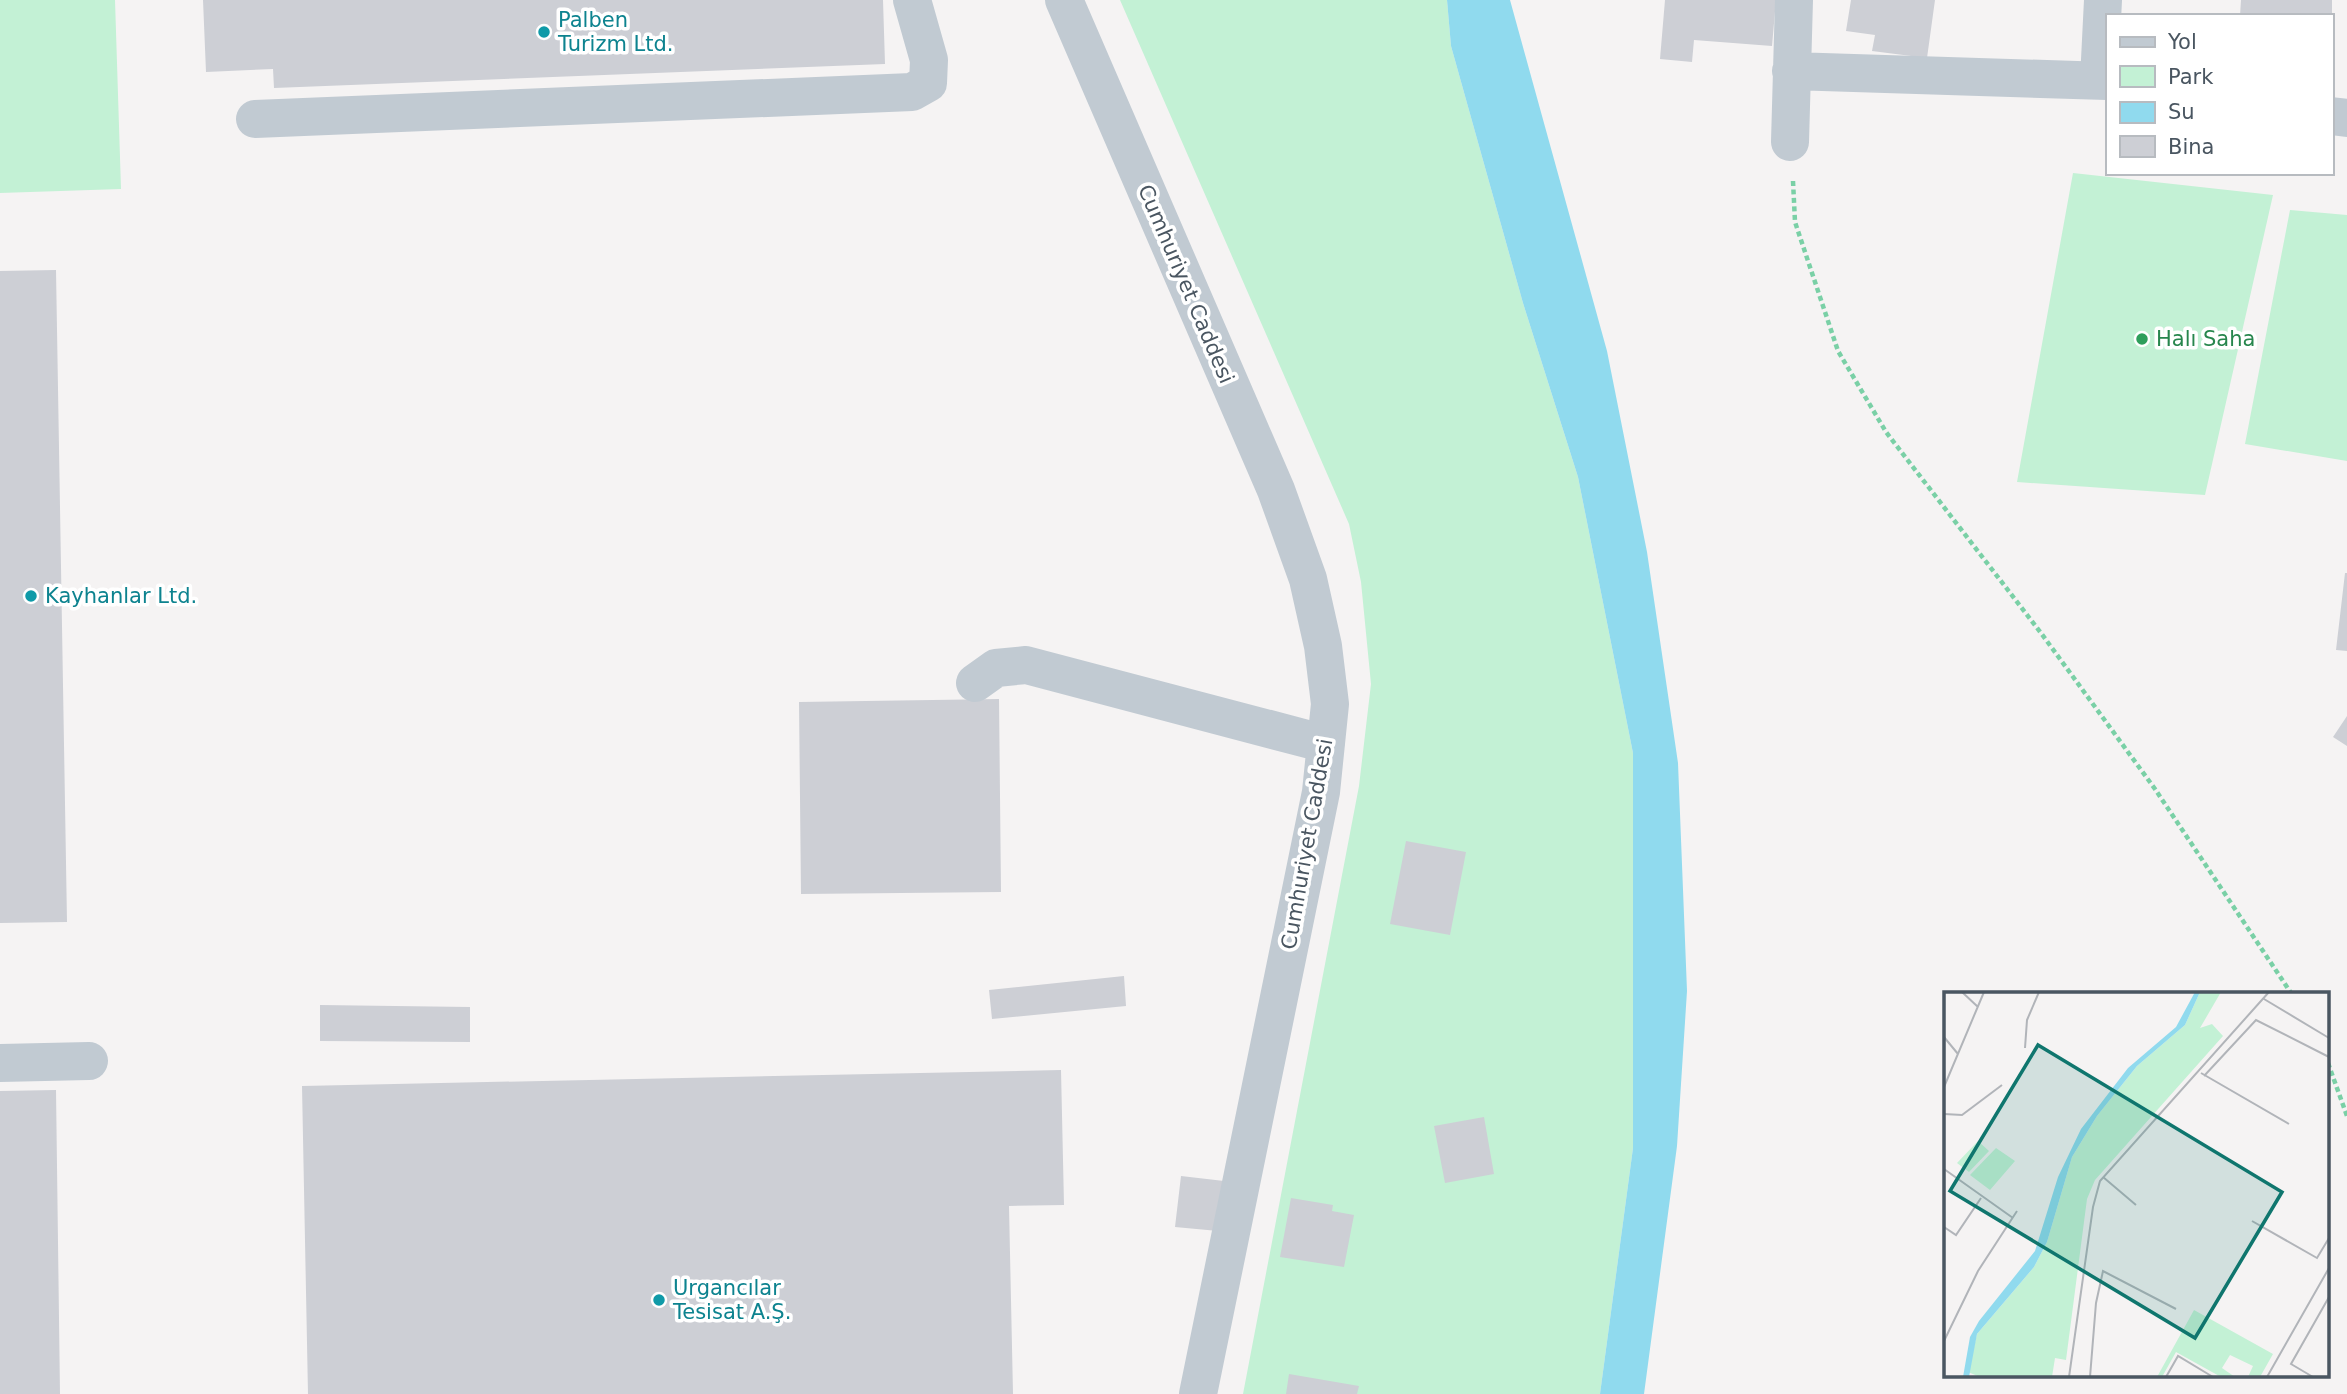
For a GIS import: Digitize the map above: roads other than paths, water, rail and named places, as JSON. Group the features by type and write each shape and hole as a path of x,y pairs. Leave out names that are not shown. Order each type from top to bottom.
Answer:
{"street":[{"path":"255,119 912,92 928,83 929,60 912,0"},
{"name":"Cumhuriyet Caddesi","path":"1064,0 1276,490 1308,579 1323,646 1330,704 1321,792 1198,1394"},
{"path":"1790,142 1794,0"},
{"path":"1791,71 2103,80 2103,0"},
{"path":"975,682 996,668 1026,665 1326,744"},
{"path":"0,1063 89,1061"}],"water":[{"path":"1447,0 1510,0 1607,351 1647,552 1678,763 1687,991 1677,1146 1644,1394 1600,1394 1633,1148 1633,753 1578,477 1523,303 1451,46"}],"place":[{"name":"Palben Turizm Ltd.","path":"544,32"},
{"name":"Halı Saha","path":"2142,339"},
{"name":"Kayhanlar Ltd.","path":"31,596"},
{"name":"Urgancılar Tesisat A.Ş.","path":"659,1300"}]}
